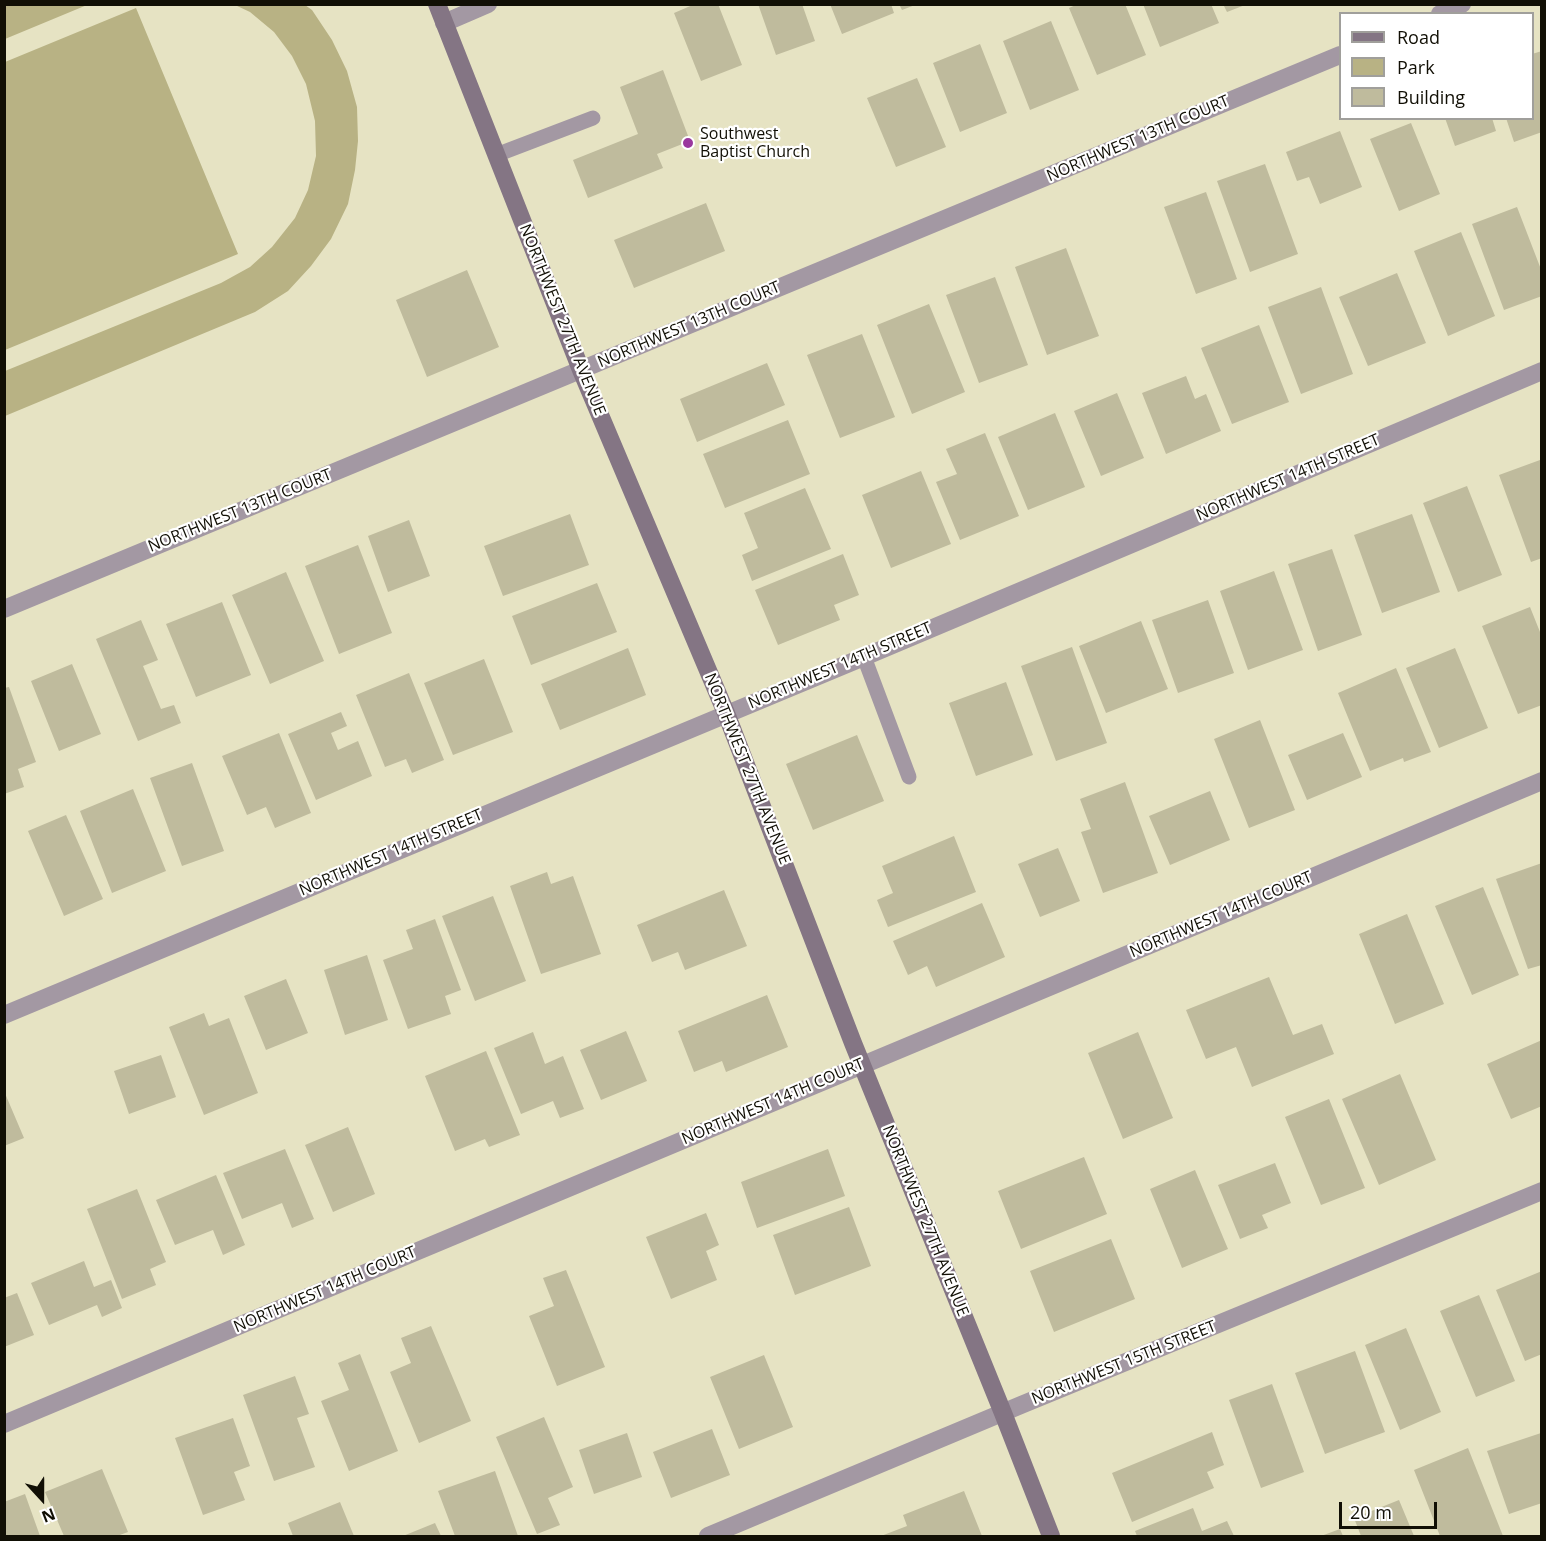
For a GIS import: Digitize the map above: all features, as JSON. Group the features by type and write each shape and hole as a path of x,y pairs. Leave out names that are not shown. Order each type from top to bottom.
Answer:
{"street":[{"name":"NORTHWEST 27TH AVENUE","path":"437,4 581,370 726,713 862,1065 1051,1536"},
{"path":"444,23 489,4"},
{"path":"1444,12 1462,4"},
{"name":"NORTHWEST 13TH COURT","path":"4,609 1339,56"},
{"name":"NORTHWEST 14TH STREET","path":"4,1015 864,657 1542,371"},
{"name":"NORTHWEST 14TH COURT","path":"4,1424 1542,781"},
{"name":"NORTHWEST 15TH STREET","path":"708,1536 1542,1191"}],"lane":[{"path":"496,155 593,118"},
{"path":"864,657 909,777"}],"green space":[{"path":"5,4 87,4 87,5 5,39"},
{"path":"235,5 305,5 312,10 332,40 347,71 357,107 358,141 348,204 331,239 288,291 255,312 5,416 5,371 221,283 250,267 272,247 295,218 308,190 316,156 315,121 306,84 292,56 274,32 250,12"},
{"path":"136,8 238,254 5,350 5,62"}],"building":[{"path":"695,4 718,4 742,65 701,81 674,13"},
{"path":"758,4 802,4 815,41 776,55"},
{"path":"830,4 891,4 894,13 842,34"},
{"path":"899,4 915,4 915,5 902,10"},
{"path":"1078,4 1125,4 1146,55 1097,75 1069,8"},
{"path":"1143,4 1211,4 1219,23 1160,47"},
{"path":"1223,4 1245,4 1245,5 1227,12"},
{"path":"1051,21 1079,90 1030,110 1003,41"},
{"path":"980,44 1007,113 960,132 933,63"},
{"path":"1542,51 1542,132 1514,142 1507,120 1534,120 1534,53"},
{"path":"663,70 690,141 657,154 663,168 588,198 573,160 638,134 620,87"},
{"path":"917,78 946,147 896,167 867,98"},
{"path":"1446,120 1493,120 1496,131 1455,146"},
{"path":"1411,123 1440,194 1399,211 1370,139"},
{"path":"1340,131 1362,187 1320,204 1309,177 1297,181 1286,152"},
{"path":"1265,164 1298,254 1250,272 1217,181"},
{"path":"1206,192 1237,279 1196,294 1164,207"},
{"path":"706,203 725,251 634,288 614,240"},
{"path":"1517,207 1542,272 1542,296 1504,310 1472,224"},
{"path":"1461,232 1495,316 1448,336 1414,251"},
{"path":"1066,248 1099,336 1047,355 1015,267"},
{"path":"467,270 499,347 427,377 396,300"},
{"path":"1397,273 1426,343 1368,366 1339,297"},
{"path":"995,277 1028,365 979,383 946,295"},
{"path":"1321,287 1353,374 1301,394 1268,307"},
{"path":"929,304 965,392 912,414 877,325"},
{"path":"1259,325 1289,402 1232,424 1201,348"},
{"path":"862,334 895,417 840,438 807,355"},
{"path":"767,363 785,405 697,442 680,399"},
{"path":"1186,376 1195,399 1206,394 1221,431 1166,454 1142,393"},
{"path":"1117,393 1144,458 1101,476 1074,411"},
{"path":"1055,413 1085,487 1028,510 998,437"},
{"path":"788,420 810,474 725,508 703,454"},
{"path":"985,433 1019,516 960,540 936,482 957,474 946,449"},
{"path":"1540,460 1542,464 1542,558 1531,562 1499,475"},
{"path":"921,471 951,544 891,568 862,495"},
{"path":"1467,486 1502,575 1458,592 1423,503"},
{"path":"805,488 831,549 752,581 742,555 758,548 744,513"},
{"path":"570,514 589,565 503,596 484,546"},
{"path":"1412,514 1440,592 1382,613 1354,535"},
{"path":"409,520 430,576 388,592 368,536"},
{"path":"358,545 392,633 339,654 305,566"},
{"path":"1332,549 1362,635 1318,651 1288,564"},
{"path":"843,554 859,595 834,605 840,620 778,645 755,590"},
{"path":"1274,571 1303,650 1248,670 1220,591"},
{"path":"286,572 324,661 270,684 232,595"},
{"path":"597,583 617,632 531,665 512,616"},
{"path":"1208,600 1234,673 1178,693 1152,620"},
{"path":"222,602 251,675 196,697 166,624"},
{"path":"1530,607 1542,637 1542,705 1518,714 1482,626"},
{"path":"141,620 158,660 143,666 161,709 174,705 181,723 138,741 96,639"},
{"path":"1141,621 1168,689 1106,713 1079,646"},
{"path":"1072,647 1107,743 1056,761 1021,666"},
{"path":"628,648 646,695 560,730 541,684"},
{"path":"1455,648 1488,728 1439,748 1406,668"},
{"path":"484,659 513,732 453,755 424,683"},
{"path":"72,664 101,734 59,751 31,681"},
{"path":"1396,668 1431,752 1404,762 1403,758 1370,771 1338,693"},
{"path":"409,673 444,760 412,773 406,759 385,767 356,695"},
{"path":"1006,682 1033,755 976,776 949,703"},
{"path":"9,687 36,762 18,769 24,787 4,794 4,688"},
{"path":"341,712 347,726 331,733 338,750 358,741 372,776 316,800 288,734"},
{"path":"1260,720 1295,810 1249,828 1214,739"},
{"path":"279,733 311,813 275,828 266,807 247,815 222,756"},
{"path":"1343,733 1362,777 1307,800 1288,755"},
{"path":"857,735 884,801 813,830 786,764"},
{"path":"192,763 224,851 182,866 150,778"},
{"path":"1125,782 1158,873 1103,893 1081,832 1091,829 1080,799"},
{"path":"133,789 166,871 112,893 80,811"},
{"path":"1210,791 1230,840 1170,865 1149,816"},
{"path":"66,815 103,899 64,916 28,831"},
{"path":"954,836 976,892 888,927 877,900 893,893 882,866"},
{"path":"1058,848 1080,901 1040,917 1018,864"},
{"path":"1542,863 1542,965 1528,969 1496,879"},
{"path":"547,872 551,884 573,876 601,954 541,974 510,886"},
{"path":"1483,887 1519,975 1472,995 1435,906"},
{"path":"724,890 747,946 685,970 678,952 652,962 637,925"},
{"path":"493,896 526,981 475,1001 442,916"},
{"path":"982,903 1005,957 936,987 927,966 908,975 893,941"},
{"path":"1407,914 1444,1004 1395,1024 1359,934"},
{"path":"435,919 461,990 445,996 451,1014 408,1029 383,960 413,949 406,930"},
{"path":"367,955 388,1020 345,1035 324,970"},
{"path":"1269,977 1293,1035 1322,1024 1334,1054 1252,1087 1236,1047 1206,1059 1186,1010"},
{"path":"286,979 308,1033 266,1050 244,996"},
{"path":"767,995 788,1047 726,1072 722,1061 694,1072 678,1031"},
{"path":"204,1013 209,1026 229,1018 258,1093 204,1115 169,1027"},
{"path":"626,1031 647,1081 601,1100 580,1050"},
{"path":"533,1032 545,1064 563,1056 584,1109 560,1118 553,1101 521,1114 494,1048"},
{"path":"1138,1032 1173,1118 1123,1139 1088,1053"},
{"path":"1542,1040 1542,1106 1511,1119 1487,1064"},
{"path":"486,1051 520,1135 489,1147 485,1139 455,1151 425,1076"},
{"path":"161,1055 176,1097 129,1114 114,1071"},
{"path":"1400,1074 1436,1160 1379,1185 1342,1099"},
{"path":"4,1091 24,1138 4,1146"},
{"path":"1329,1099 1365,1188 1321,1205 1285,1117"},
{"path":"348,1127 375,1194 333,1212 305,1145"},
{"path":"285,1149 314,1219 292,1228 282,1203 242,1219 223,1173"},
{"path":"828,1149 845,1196 757,1228 741,1182"},
{"path":"1084,1157 1107,1214 1021,1249 998,1191"},
{"path":"1275,1163 1291,1203 1262,1215 1268,1228 1240,1239 1218,1185"},
{"path":"1195,1170 1228,1249 1182,1268 1150,1189"},
{"path":"216,1175 245,1245 223,1255 213,1230 175,1245 156,1200"},
{"path":"137,1189 166,1262 150,1269 156,1285 122,1299 87,1209"},
{"path":"849,1207 871,1266 795,1295 773,1235"},
{"path":"706,1213 719,1245 706,1251 717,1280 671,1299 646,1237"},
{"path":"1111,1239 1135,1299 1054,1332 1030,1271"},
{"path":"84,1261 94,1287 111,1280 122,1308 102,1317 97,1305 49,1325 31,1283"},
{"path":"566,1270 605,1367 557,1386 529,1316 554,1306 543,1278"},
{"path":"1542,1271 1542,1354 1525,1361 1496,1290"},
{"path":"17,1293 34,1335 4,1347 4,1298"},
{"path":"1479,1295 1515,1381 1476,1397 1440,1311"},
{"path":"431,1326 471,1421 419,1443 390,1372 411,1363 401,1338"},
{"path":"1406,1328 1441,1412 1400,1430 1365,1345"},
{"path":"1355,1351 1385,1432 1325,1454 1295,1373"},
{"path":"360,1354 398,1451 349,1471 321,1401 349,1390 338,1363"},
{"path":"764,1355 793,1427 739,1449 710,1377"},
{"path":"295,1376 309,1414 297,1418 315,1467 274,1481 243,1395"},
{"path":"1272,1384 1304,1472 1261,1488 1229,1400"},
{"path":"544,1417 573,1487 548,1498 560,1525 537,1534 496,1437"},
{"path":"233,1418 250,1466 234,1472 245,1500 203,1515 175,1438"},
{"path":"712,1429 730,1475 671,1498 653,1452"},
{"path":"1212,1432 1224,1465 1207,1472 1214,1488 1132,1522 1112,1473"},
{"path":"627,1433 642,1477 594,1494 579,1450"},
{"path":"1541,1433 1542,1503 1509,1514 1487,1451"},
{"path":"1468,1448 1503,1536 1440,1536 1414,1470"},
{"path":"102,1469 128,1532 117,1536 64,1536 45,1492"},
{"path":"495,1471 518,1536 455,1536 438,1491"},
{"path":"964,1491 982,1536 881,1536 907,1526 903,1515"},
{"path":"25,1494 40,1536 4,1536 4,1502"},
{"path":"1399,1500 1414,1536 1361,1536 1354,1518"},
{"path":"340,1502 354,1536 293,1536 288,1523"},
{"path":"1193,1508 1202,1531 1227,1521 1234,1536 1137,1536 1135,1531"},
{"path":"435,1523 441,1536 403,1536"},
{"path":"1340,1529 1343,1536 1321,1536"}],"place":[{"name":"Southwest Baptist Church","path":"688,143"}]}
